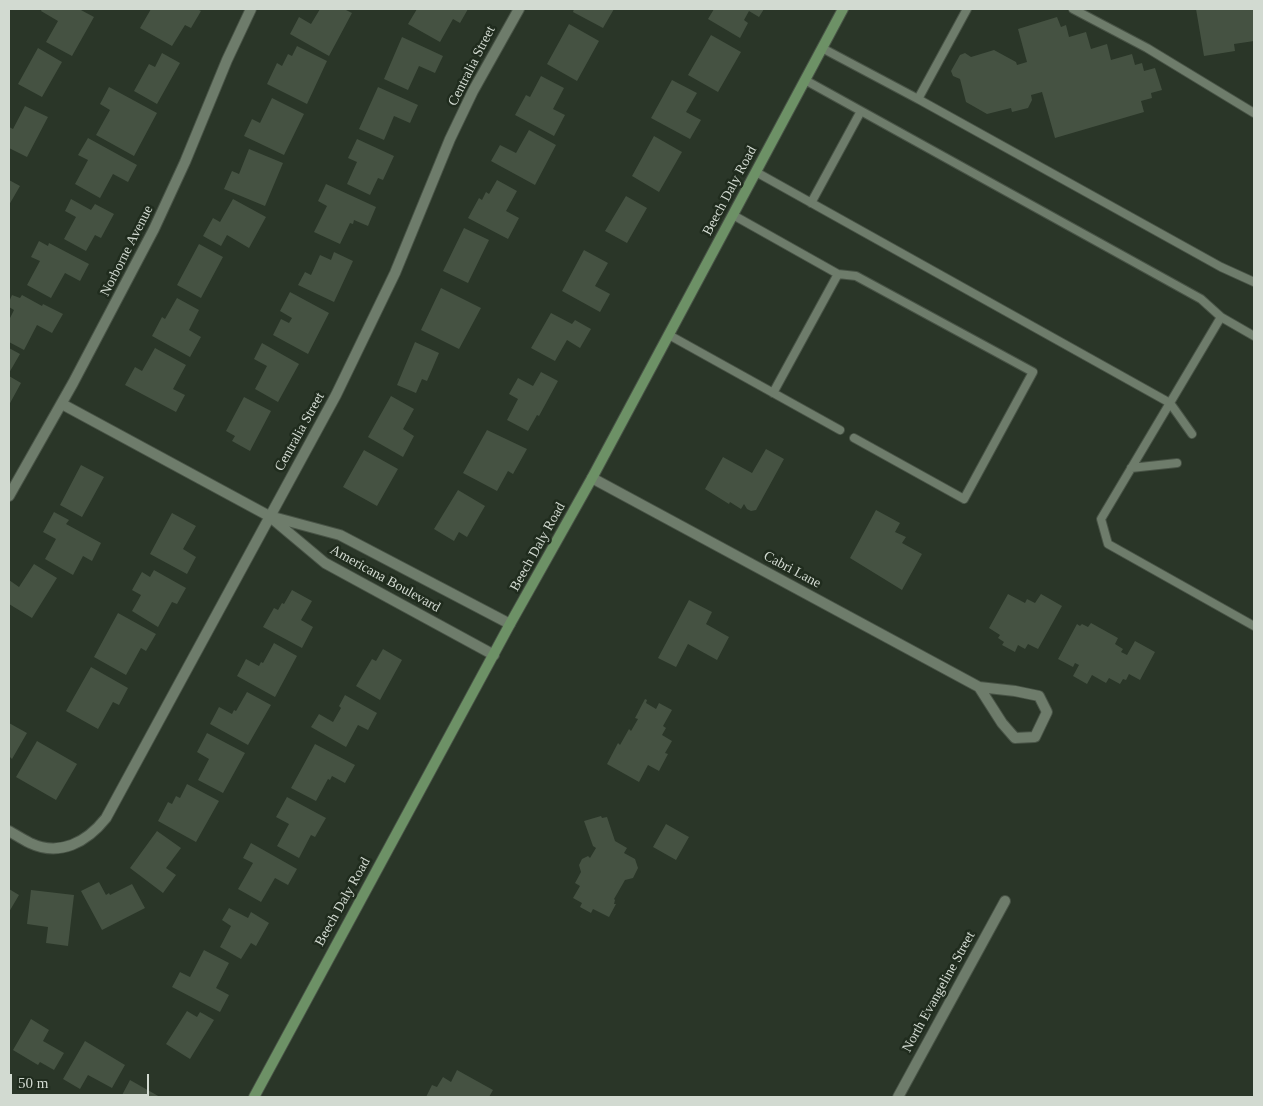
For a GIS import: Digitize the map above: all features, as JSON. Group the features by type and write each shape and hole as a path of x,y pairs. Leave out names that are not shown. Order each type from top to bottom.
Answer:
{"main road":[{"name":"Beech Daly Road","path":"254,1097 510,624 592,478 843,9"}],"street":[{"name":"Norborne Avenue","path":"9,496 62,404 154,229 251,9"},
{"name":"Centralia Street","path":"9,831 30,843 55,848 80,842 95,832 106,818 336,395 362,344 394,273 450,139 473,92 519,9"},
{"name":"Americana Boulevard","path":"62,404 269,516 325,563 494,655"},
{"name":"Cabri Lane","path":"592,478 979,688 1014,691 1039,696 1048,712 1035,737 1015,738 979,688"},
{"name":"Americana Boulevard","path":"269,516 340,535 510,624"},
{"name":"North Evangeline Street","path":"898,1097 1005,901"}],"lane":[{"path":"918,99 967,9"},
{"path":"1073,9 1147,48 1254,113"},
{"path":"822,48 1221,267 1254,282"},
{"path":"805,80 1201,299 1221,317 1254,336"},
{"path":"811,203 861,111"},
{"path":"756,172 1170,403 1192,434"},
{"path":"733,215 838,274 856,276 1033,372 964,499 854,438"},
{"path":"773,392 838,274"},
{"path":"1221,317 1101,519 1108,544 1254,626"},
{"path":"669,335 840,430"},
{"path":"1131,468 1177,463"}],"building":[{"path":"42,9 79,9 94,17 72,56 46,42 58,21 41,11"},
{"path":"151,9 197,9 201,11 191,28 185,25 172,46 140,28"},
{"path":"320,9 344,9 352,13 329,56 290,34 299,17 311,24"},
{"path":"417,9 468,9 460,23 453,19 440,42 408,24"},
{"path":"574,9 614,9 603,28 573,12"},
{"path":"714,9 764,9 759,17 749,11 744,20 748,23 740,38 708,19"},
{"path":"1196,9 1254,9 1254,41 1234,44 1235,51 1204,56"},
{"path":"1057,17 1061,27 1066,25 1069,37 1086,32 1091,49 1107,44 1111,60 1132,54 1135,65 1142,63 1144,71 1155,68 1162,90 1151,93 1152,98 1141,101 1144,112 1055,138 1042,92 1031,95 1032,100 1028,108 1012,112 1011,108 987,114 966,102 960,79 953,76 951,71 960,55 965,53 971,57 994,50 1016,62 1017,65 1027,62 1018,29"},
{"path":"569,24 599,41 577,81 547,64"},
{"path":"711,35 741,52 718,92 688,75"},
{"path":"402,37 443,56 435,73 419,66 408,90 384,79"},
{"path":"297,46 327,61 307,104 267,84 277,63 282,66 288,54 292,56"},
{"path":"38,48 62,62 42,97 18,84"},
{"path":"162,53 180,63 157,104 134,91 149,64 155,67"},
{"path":"541,76 564,88 553,109 565,115 554,136 515,115 526,95 530,97"},
{"path":"672,80 697,93 686,112 701,120 690,139 651,118"},
{"path":"109,87 157,113 134,156 96,135 110,110 100,104"},
{"path":"378,87 418,105 410,123 394,116 384,140 359,129"},
{"path":"272,98 304,114 284,155 244,136 252,119 260,123"},
{"path":"25,106 48,117 27,157 9,148 9,127 13,129"},
{"path":"529,130 556,145 535,185 491,161 500,145 516,153"},
{"path":"654,136 682,152 659,192 632,176"},
{"path":"88,138 137,165 128,182 113,174 100,198 75,184 88,160 78,155"},
{"path":"357,139 394,156 383,180 378,178 370,195 347,184 357,162 348,158"},
{"path":"249,149 283,163 265,206 224,189 232,171 239,174"},
{"path":"9,180 20,186 9,205"},
{"path":"497,180 517,191 506,211 519,218 508,239 468,218 479,198 482,200 486,192 489,194"},
{"path":"326,184 376,207 368,226 354,220 353,224 350,223 340,244 314,232 327,206 318,201"},
{"path":"626,196 647,208 627,243 605,231"},
{"path":"71,199 91,210 95,204 114,214 101,238 95,235 86,251 64,239 76,217 65,211"},
{"path":"233,199 266,217 249,248 227,235 221,246 203,236 213,218 220,222"},
{"path":"464,228 489,240 468,283 443,271"},
{"path":"39,241 48,246 49,243 89,264 80,281 65,273 51,298 27,285 40,261 31,257"},
{"path":"199,244 223,257 201,298 177,285"},
{"path":"584,250 608,263 595,286 610,294 600,312 562,291"},
{"path":"334,252 353,261 334,302 298,285 305,272 311,275 320,255 331,260"},
{"path":"441,288 481,308 459,349 421,330"},
{"path":"290,292 329,313 308,354 273,335 281,319 289,323 292,318 280,311"},
{"path":"12,295 20,298 22,295 42,306 43,304 63,314 52,333 37,325 24,350 9,342 9,320 14,310 9,307"},
{"path":"177,298 199,310 189,330 201,337 190,357 152,336 162,317 165,319"},
{"path":"551,313 572,324 575,320 591,329 580,348 567,340 555,361 531,348"},
{"path":"415,342 439,353 427,381 422,379 416,393 397,385"},
{"path":"262,343 299,364 278,402 255,389 267,366 254,359"},
{"path":"9,348 20,354 9,373"},
{"path":"155,348 186,365 173,389 185,395 176,412 125,385 135,367 142,371"},
{"path":"541,372 558,381 539,416 537,415 528,431 507,420 518,399 509,394 518,378 533,386"},
{"path":"9,376 21,383 9,405"},
{"path":"391,396 414,409 403,429 414,436 403,457 368,437"},
{"path":"244,397 271,411 250,451 232,441 235,436 226,431"},
{"path":"487,430 527,449 513,474 508,471 497,491 463,473"},
{"path":"766,449 784,459 756,510 751,511 747,509 744,504 741,509 705,489 723,457 752,473"},
{"path":"364,450 398,469 377,506 343,487"},
{"path":"81,465 104,477 82,517 60,505"},
{"path":"458,490 485,506 467,537 459,532 454,541 434,529"},
{"path":"876,510 900,523 895,532 906,537 902,543 922,554 902,590 850,558"},
{"path":"54,512 69,520 66,524 101,543 92,561 83,556 73,575 45,559 56,539 43,532"},
{"path":"172,513 196,526 183,549 196,557 187,574 150,554"},
{"path":"34,564 57,578 32,618 9,604 9,580 19,587"},
{"path":"154,570 186,588 177,604 172,602 158,627 132,611 141,595 132,590 142,572 150,577"},
{"path":"292,590 312,601 301,620 313,627 302,648 263,627 274,608 278,610 282,603 284,604"},
{"path":"1008,594 1025,603 1027,599 1035,603 1041,594 1062,606 1038,649 1028,644 1025,649 1018,645 1015,652 1002,645 1004,642 998,638 1000,635 989,628"},
{"path":"689,600 712,612 706,624 729,637 717,660 688,644 676,667 658,658"},
{"path":"118,613 156,634 146,651 141,648 126,675 94,657"},
{"path":"1091,623 1118,638 1115,644 1123,649 1121,652 1127,655 1135,641 1155,652 1140,680 1129,674 1126,680 1123,679 1120,684 1109,678 1106,683 1092,675 1087,684 1073,676 1079,665 1075,663 1073,667 1058,659 1077,624 1088,627"},
{"path":"274,643 297,656 275,697 237,676 246,659 259,666 261,662 263,663"},
{"path":"383,649 402,660 380,700 356,686 372,659 376,661"},
{"path":"91,667 128,688 119,705 113,702 98,729 66,711"},
{"path":"247,692 271,705 248,745 210,724 219,707 232,714 234,710 236,711"},
{"path":"345,695 377,713 368,730 358,725 346,747 311,727 319,714 333,722 341,708 339,706"},
{"path":"645,699 647,700 646,703 656,709 659,703 672,710 663,726 666,728 662,735 672,741 665,753 668,754 659,771 648,765 639,782 607,764 618,743 620,745 629,729 631,731 638,719 635,718"},
{"path":"9,723 27,733 12,759 9,756"},
{"path":"207,733 245,753 223,793 198,780 209,759 197,752"},
{"path":"37,741 77,764 56,800 16,777"},
{"path":"315,744 355,765 345,783 332,776 330,780 328,779 316,801 291,788"},
{"path":"187,784 219,801 196,842 158,821 168,802 172,804 176,796 180,798"},
{"path":"287,797 326,818 315,837 311,835 299,858 277,846 289,824 276,817"},
{"path":"601,816 602,818 607,817 615,841 627,848 624,853 635,859 638,868 633,878 625,880 614,899 614,904 616,904 609,917 593,909 591,913 580,907 582,903 573,898 580,886 575,883 581,872 579,865 582,859 588,856 590,858 596,848 593,846 584,821"},
{"path":"666,824 689,837 676,860 653,847"},
{"path":"157,831 181,848 166,868 176,875 163,893 130,868"},
{"path":"251,843 297,869 288,885 275,878 261,902 238,889 253,863 243,858"},
{"path":"99,882 106,895 109,893 110,895 132,884 145,908 102,930 81,891"},
{"path":"9,889 19,895 9,912"},
{"path":"31,890 74,895 68,946 46,943 48,927 27,924"},
{"path":"229,908 248,918 251,912 269,923 256,946 251,943 241,959 220,947 231,926 222,920"},
{"path":"204,950 229,963 216,988 229,995 220,1012 172,987 180,972 190,977"},
{"path":"187,1011 197,1017 200,1012 214,1020 190,1059 166,1044"},
{"path":"31,1019 49,1030 43,1041 64,1053 54,1070 40,1062 38,1065 13,1050"},
{"path":"85,1041 125,1065 112,1088 88,1075 80,1089 63,1079"},
{"path":"457,1070 493,1090 489,1097 426,1097 432,1085 437,1087 443,1077 451,1082"},
{"path":"130,1080 160,1097 121,1097"}]}
